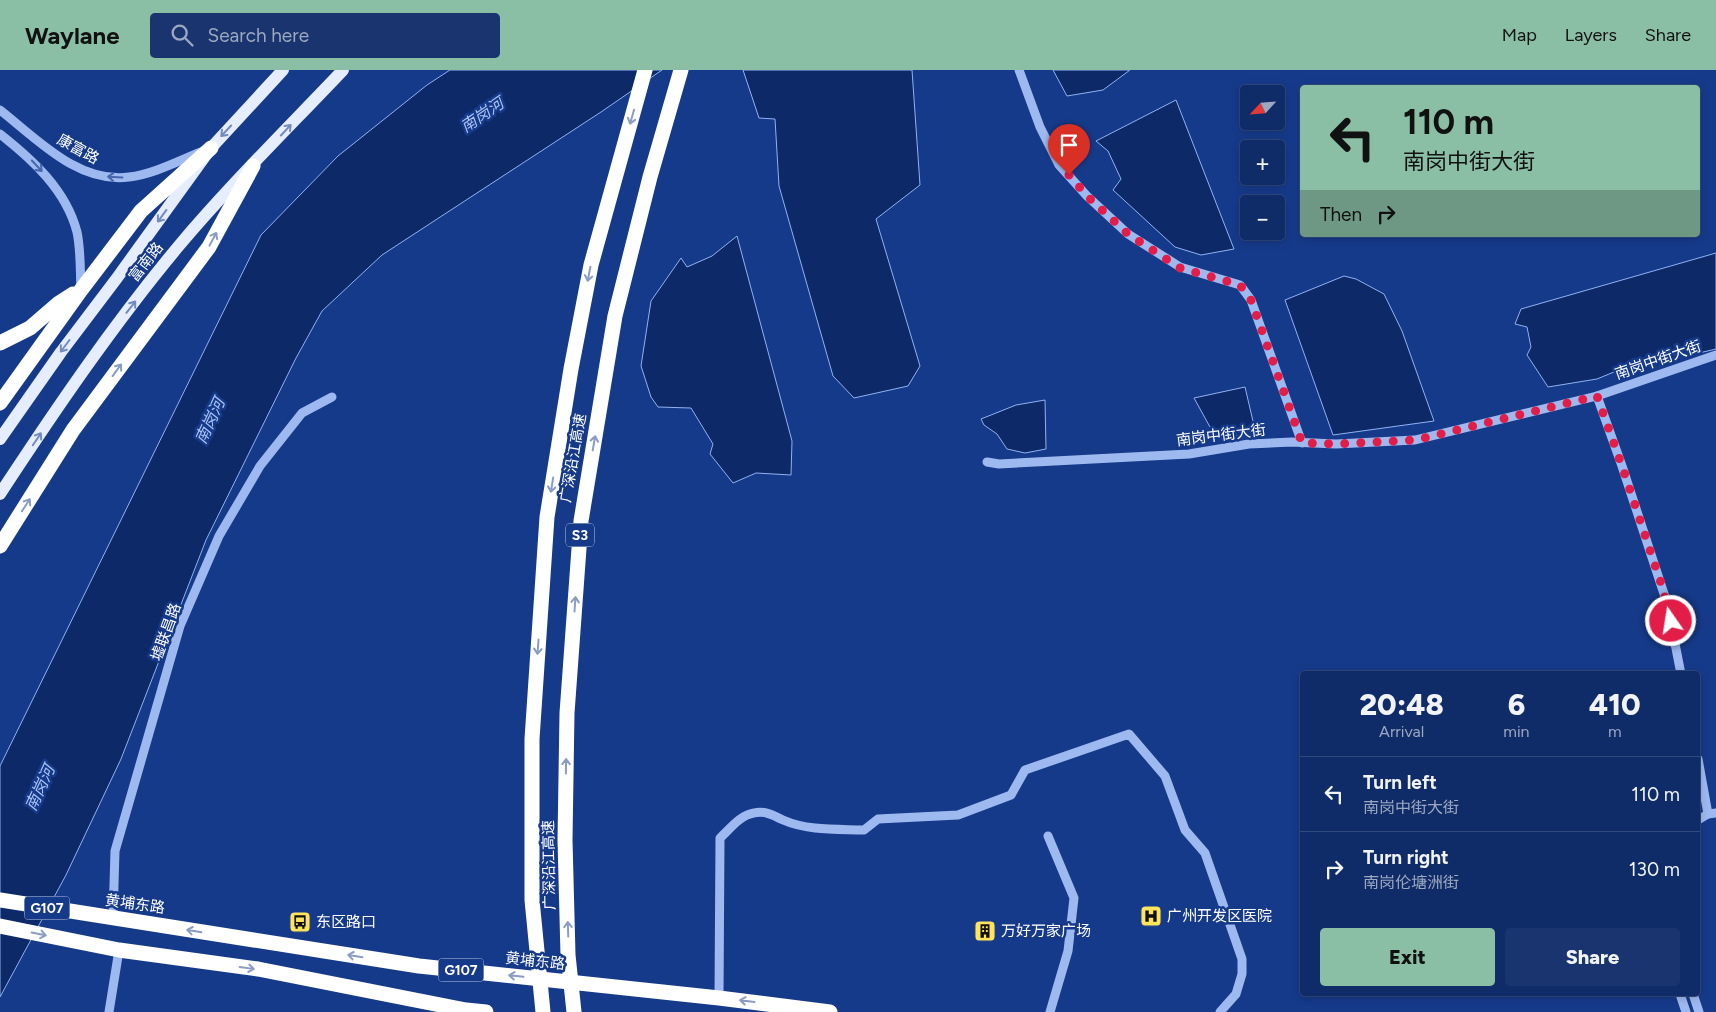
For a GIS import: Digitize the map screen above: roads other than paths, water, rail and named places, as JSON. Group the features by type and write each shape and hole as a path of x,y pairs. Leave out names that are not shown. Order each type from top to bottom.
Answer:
{"highway":[{"name":"广深沿江高速","path":"543,1012 532,900 532,738 547,517 571,370 591,265 645,70"},
{"name":"广深沿江高速","path":"574,1012 568,955 565,831 567,713 580,521 615,316 650,177 682,70"},
{"path":"0,403 80,290 140,211 210,148"},
{"path":"0,546 73,430 209,247 252,166"},
{"path":"0,343 30,328 58,303 80,290"},
{"name":"黄埔东路","path":"0,900 419,966 719,998 830,1012"},
{"name":"G107","path":"0,926 119,950 258,969 417,1006 486,1012"}],"main road":[{"name":"富南路","path":"0,439 210,148 283,70"},
{"name":"富南路","path":"0,494 42,430 125,316 177,249 214,206 343,70"}],"street":[{"path":"1019,70 1040,127 1059,165 1087,196 1128,234 1180,268 1240,285 1251,300 1302,443"},
{"name":"康富路","path":"0,110 68,162 95,175 111,178 142,174 210,148"},
{"path":"0,134 35,164 52,183 67,208 76,232 80,251 80,290"},
{"name":"南岗中街大街","path":"987,462 1000,464 1189,454 1249,444 1336,444 1416,440 1597,396 1716,355"},
{"path":"1597,396 1667,603 1680,671"},
{"name":"墟联昌路","path":"113,918 115,851 180,626 219,536 260,466 302,413 332,397"},
{"path":"719,998 720,838 742,818 754,812 772,814 782,820 803,827 864,830 878,819 958,815 1011,795 1025,770 1129,734 1165,776 1185,830 1205,853 1242,959 1242,974 1236,994 1220,1012"},
{"path":"1700,768 1710,812"},
{"path":"1048,836 1074,898 1068,951 1050,1012"},
{"path":"109,1012 119,950"},
{"path":"1681,996 1686,1012"},
{"path":"1695,996 1699,1012"}],"water":[{"name":"南岗河","path":"450,70 662,70 382,255 322,311 296,358 206,540 121,759 66,875 0,997 0,766 261,235 338,156 427,85"},
{"path":"743,70 912,70 920,185 876,219 920,366 908,386 854,398 833,376 779,186 775,119 759,118"},
{"path":"1053,70 1130,70 1103,90 1067,96"},
{"path":"1176,100 1234,249 1201,255 1175,247 1113,190 1121,179 1108,151 1096,141"},
{"path":"737,236 792,441 791,475 756,473 733,483 710,454 713,444 691,408 658,407 651,397 641,366 651,301 681,258 687,267 712,256"},
{"path":"1716,253 1716,349 1699,353 1655,355 1597,379 1548,387 1527,355 1531,347 1527,327 1515,324 1521,309"},
{"path":"1344,276 1356,279 1384,294 1402,331 1434,421 1333,435 1285,300"},
{"path":"1245,387 1256,434 1242,437 1210,427 1194,398"},
{"path":"1045,400 1046,449 1025,453 1007,449 997,434 984,425 981,419 1016,405"}],"place":[{"name":"广州开发区医院","path":"1151,916"},
{"name":"东区路口","path":"300,922"},
{"name":"万好万家广场","path":"985,931"}]}
